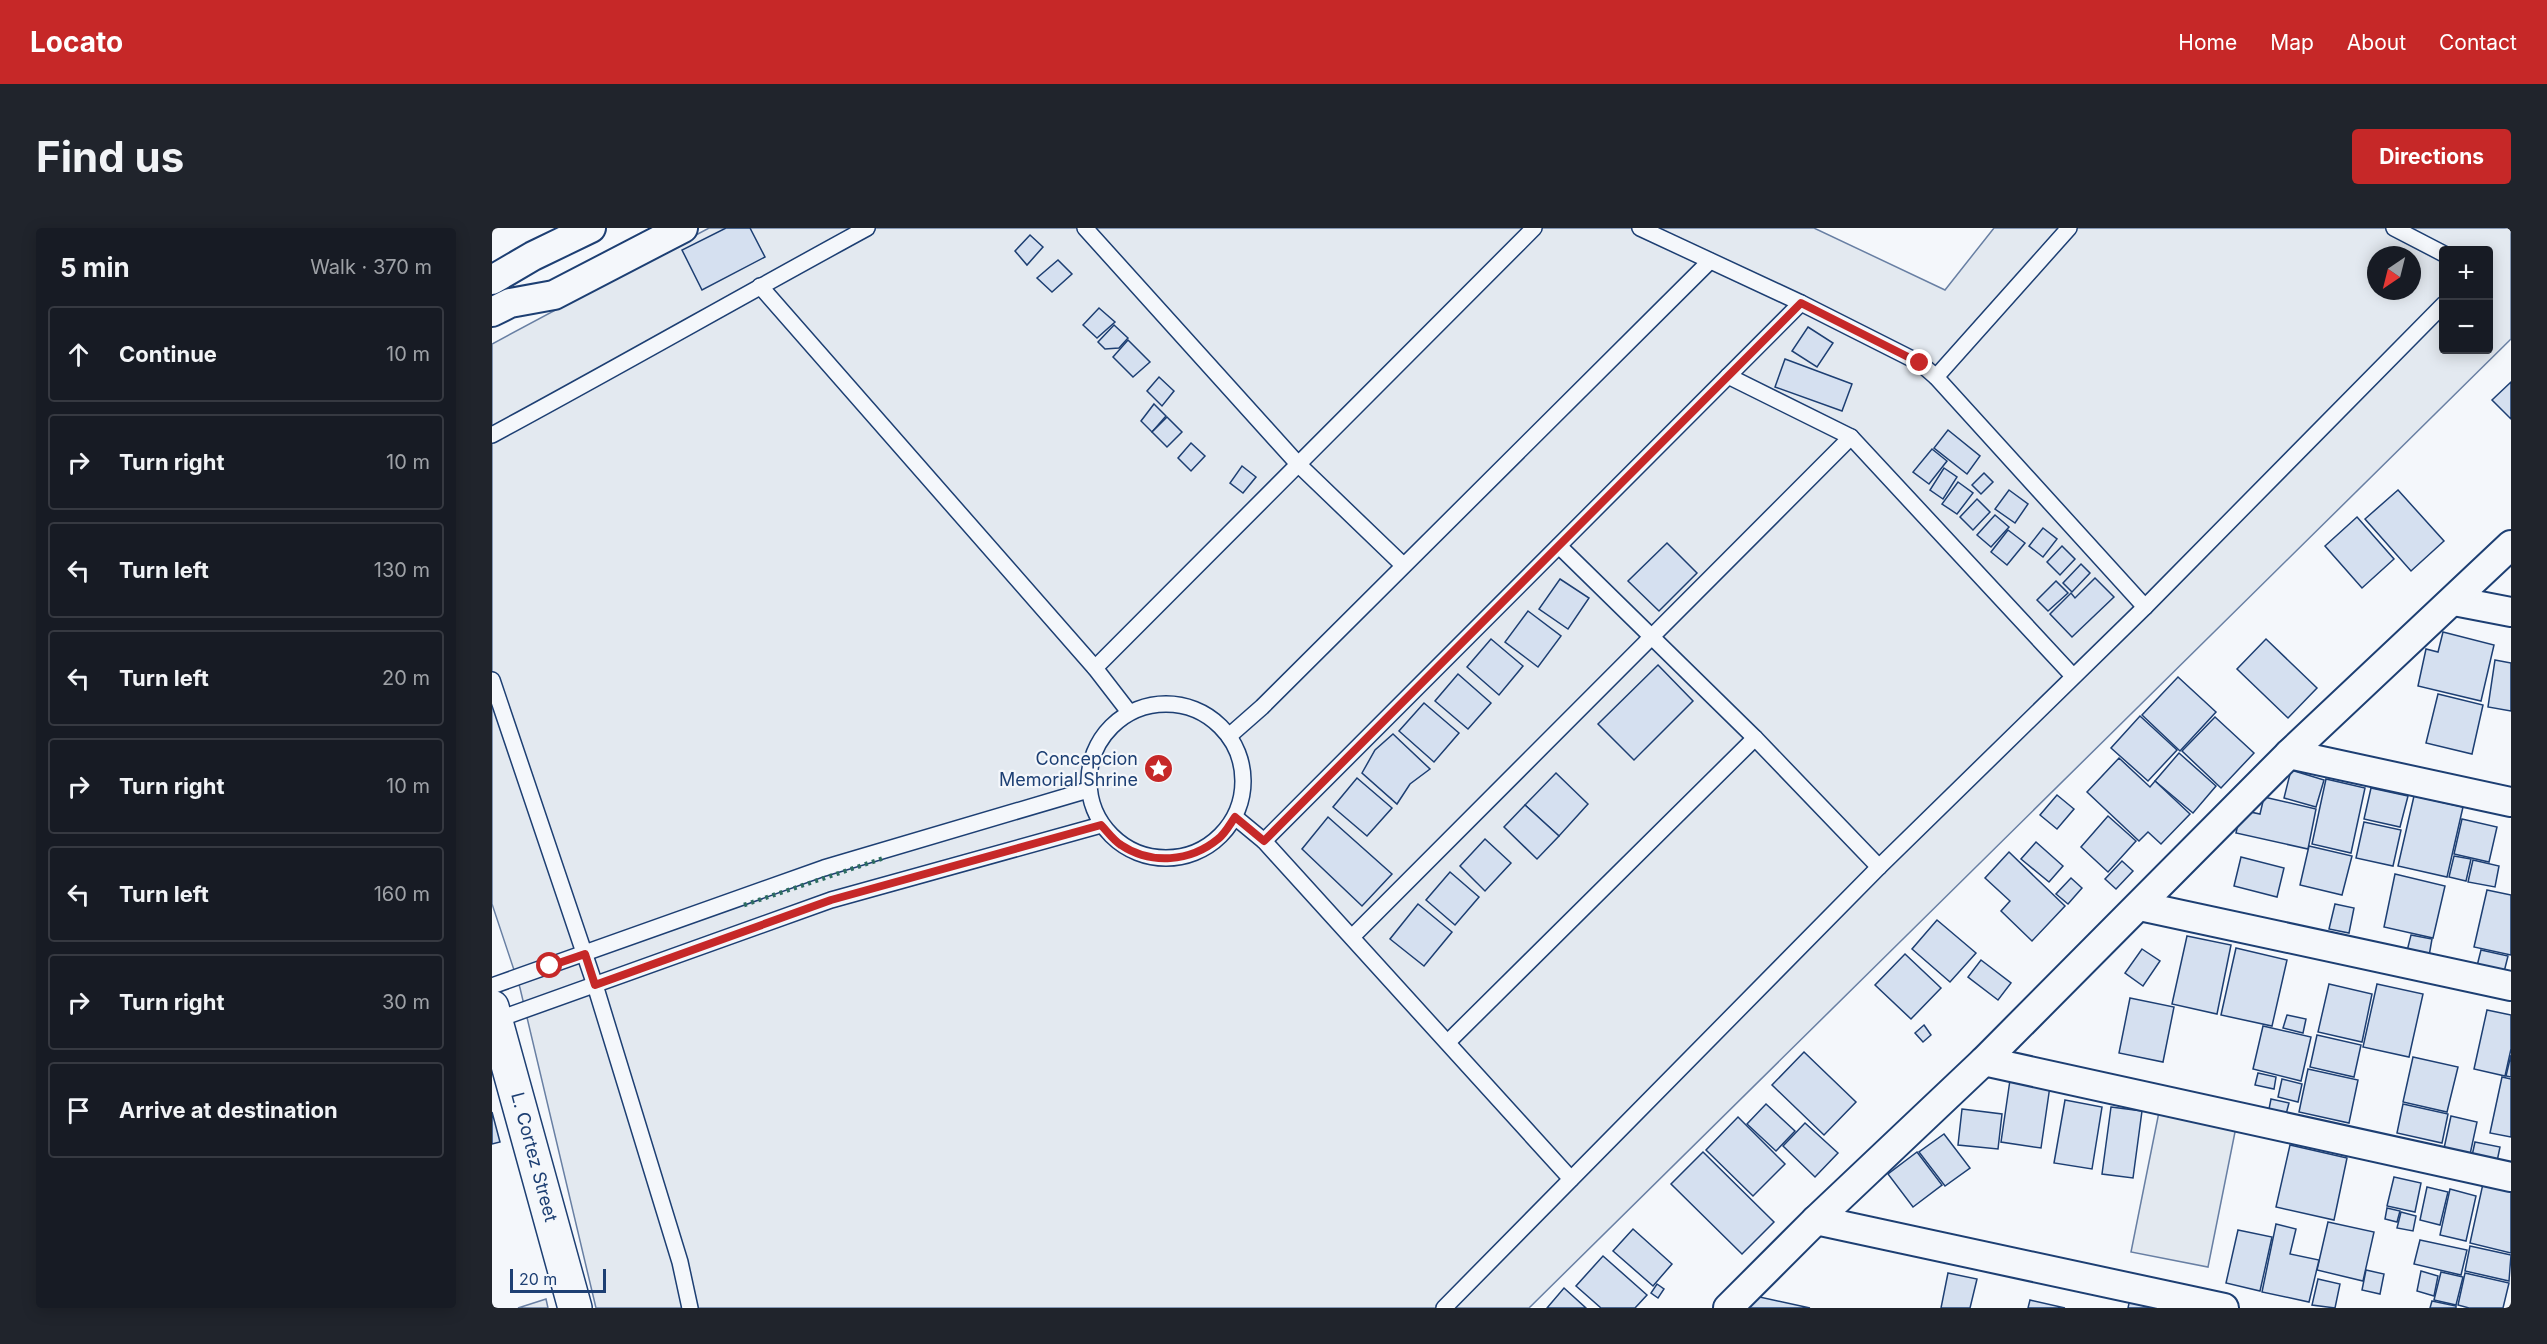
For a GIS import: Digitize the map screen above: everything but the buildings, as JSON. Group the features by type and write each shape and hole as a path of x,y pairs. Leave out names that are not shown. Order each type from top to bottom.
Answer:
{"main road":[{"name":"L. Cortez Street","path":"494,1014 574,1308"}],"street":[{"path":"492,280 533,256 591,228"},
{"path":"492,312 510,303 554,295 683,228"},
{"path":"1728,1308 1816,1220 1984,1061 2289,754 2511,545"},
{"path":"2454,601 2511,612"},
{"path":"2289,754 2511,802"},
{"path":"2140,906 2511,986"},
{"path":"1984,1061 2511,1177"},
{"path":"1816,1220 2193,1305 2224,1308"}],"lane":[{"path":"492,435 641,355 760,286 867,228"},
{"path":"1085,228 1298,464 1402,565"},
{"path":"1095,668 1534,228"},
{"path":"1640,228 1801,303 1920,363 1936,377 2145,607"},
{"path":"1936,377 2069,228"},
{"path":"2394,228 2439,251"},
{"path":"1229,736 1262,707 1402,565 1710,261"},
{"path":"760,286 1095,668 1130,712"},
{"path":"1264,841 1801,303"},
{"path":"1444,1308 1879,867 2072,675 2145,607 2439,309"},
{"path":"1728,376 1851,437 2072,675"},
{"path":"1352,937 1851,437"},
{"path":"1559,546 1755,738 1879,867"},
{"path":"492,680 595,985 680,1262 690,1308"},
{"path":"1173,704 1194,709 1213,720 1229,736 1239,754 1244,775 1243,796 1235,817 1220,838 1197,853 1170,859 1144,856 1120,844 1101,825 1092,808 1088,790 1091,759 1105,731 1130,712 1151,705 1173,704"},
{"path":"1448,1042 1755,738"},
{"path":"492,986 824,868 1088,790"},
{"path":"1235,817 1264,841 1571,1179"},
{"path":"494,1014 595,985 831,900 1101,825"}],"shaded area":[{"path":"709,228 1814,228 1945,290 1994,228 2511,228 2511,339 1529,1308 596,1308 520,988 492,904 492,344"},
{"path":"2159,1112 2236,1127 2208,1267 2131,1252"},
{"path":"546,1299 548,1308 518,1308"}],"hedge":[{"path":"744,905 884,858"}],"place":[{"name":"Concepcion Memorial Shrine","path":"1159,769"}],"route":[{"path":"550,966 585,954 595,985 831,900 1101,825 1120,844 1144,856 1170,859 1197,853 1220,838 1235,817 1264,841 1801,303 1920,363"}]}
